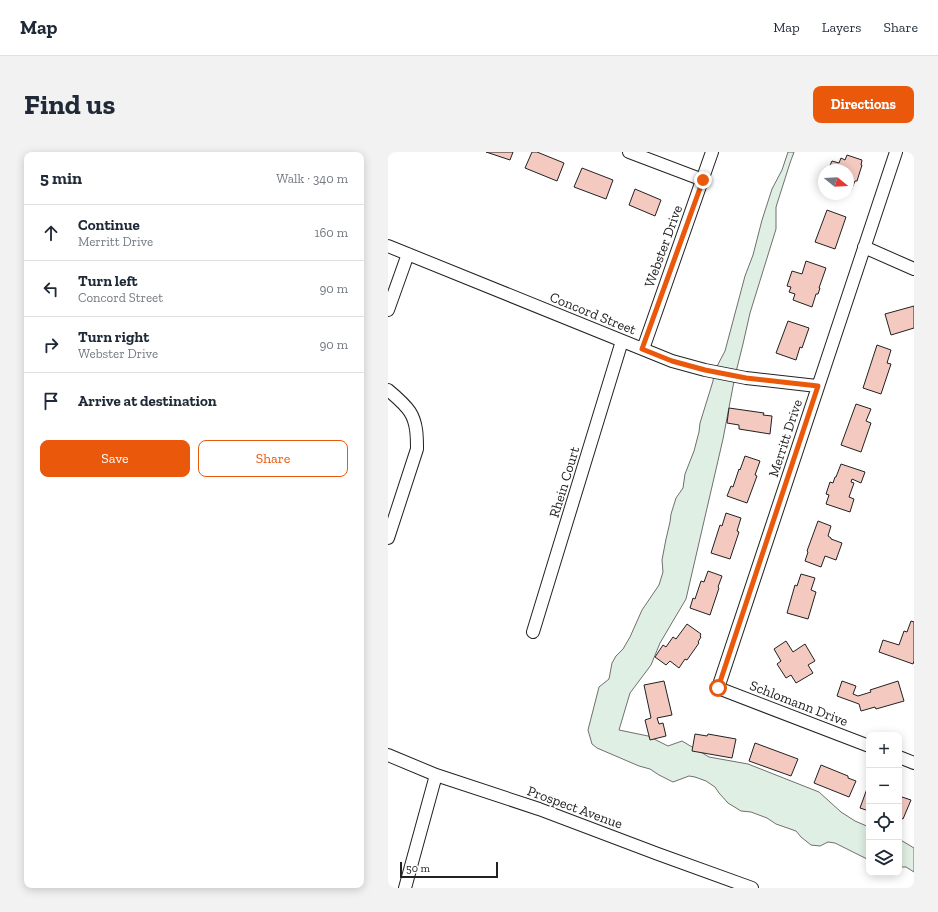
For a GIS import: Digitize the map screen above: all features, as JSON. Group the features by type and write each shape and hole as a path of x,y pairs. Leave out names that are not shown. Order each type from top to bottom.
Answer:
{"street":[{"path":"628,152 703,180"},
{"name":"Webster Drive","path":"642,349 712,152"},
{"name":"Merritt Drive","path":"718,688 896,152"},
{"name":"Concord Street","path":"388,246 672,361 705,370 746,378 818,386"},
{"path":"864,248 914,269"},
{"path":"388,310 408,254"},
{"name":"Rhein Court","path":"534,632 622,341"},
{"path":"388,390 410,412 415,424 417,436 417,449 388,538"},
{"name":"Schlomann Drive","path":"718,688 866,745"},
{"name":"Prospect Avenue","path":"388,755 436,775 539,809 752,888"},
{"path":"902,758 914,762"},
{"path":"405,888 436,775"}],"green space":[{"path":"788,152 794,152 776,207 776,229 750,313 686,599 660,643 651,665 630,693 619,730 648,736 668,746 682,741 709,757 748,764 819,792 841,812 866,826 866,858 835,843 828,842 820,846 811,845 796,831 776,824 767,818 751,812 741,811 728,803 715,787 706,781 689,776 673,782 650,769 639,766 597,748 592,744 588,730 599,687 609,679 612,663 623,649 642,610 659,585 663,572 662,560 671,514 676,498 683,488 685,474 694,451 700,423 713,381 714,372 725,351 745,276 753,255 772,189 782,170"},
{"path":"902,841 914,848 914,872 906,867 902,867"}],"building":[{"path":"486,152 513,152 510,160"},
{"path":"532,152 537,152 564,163 557,181 525,168"},
{"path":"847,155 862,160 857,181 855,181 854,184 854,164 831,164 832,161 839,163 841,158 845,160"},
{"path":"582,168 613,180 606,199 574,187"},
{"path":"635,189 661,200 655,216 629,205"},
{"path":"827,210 846,217 835,249 815,242"},
{"path":"806,261 826,268 818,294 816,294 812,307 793,300 795,294 789,292 791,287 787,286 792,271 802,274"},
{"path":"914,306 914,328 891,335 885,314"},
{"path":"788,321 809,328 796,360 776,353"},
{"path":"877,345 891,350 887,363 891,364 881,394 863,388"},
{"path":"856,404 871,409 866,421 871,423 861,452 841,445"},
{"path":"729,408 764,413 763,415 772,416 770,434 739,429 739,425 727,423"},
{"path":"745,456 760,461 755,475 757,476 747,503 727,496 731,486 733,487"},
{"path":"841,464 865,472 861,483 852,479 851,482 854,483 849,497 854,499 850,512 826,504 829,495 826,494 830,482 833,483"},
{"path":"726,513 741,518 737,531 739,532 730,559 711,553 720,525 722,526"},
{"path":"818,521 831,526 828,536 831,539 842,543 836,560 825,556 821,567 805,561"},
{"path":"708,571 722,576 710,615 690,608 693,598 695,599 701,581 704,582"},
{"path":"801,574 815,578 811,590 816,592 808,619 787,613 795,585 797,586"},
{"path":"911,621 914,622 913,664 879,652 883,640 899,645 904,631 907,632"},
{"path":"687,624 701,634 699,643 687,660 685,659 679,668 670,661 666,665 655,657 663,645 666,647 673,637 676,639"},
{"path":"786,641 793,652 805,644 815,661 808,665 813,673 796,683 791,675 786,678 777,664 781,661 774,649"},
{"path":"664,681 672,715 657,718 659,724 663,723 666,736 650,740 645,720 651,718 644,685"},
{"path":"842,681 856,686 853,694 858,696 871,692 870,690 898,681 904,701 876,709 875,707 861,711 859,704 837,696"},
{"path":"695,734 707,736 708,734 736,739 732,758 692,751"},
{"path":"755,743 798,759 791,776 749,761"},
{"path":"821,765 848,776 848,778 856,781 849,797 814,783"},
{"path":"866,792 866,810 860,808"},
{"path":"902,797 911,800 902,818"}],"route":[{"path":"703,180 642,349 672,361 705,370 746,378 818,386 718,688"}]}
